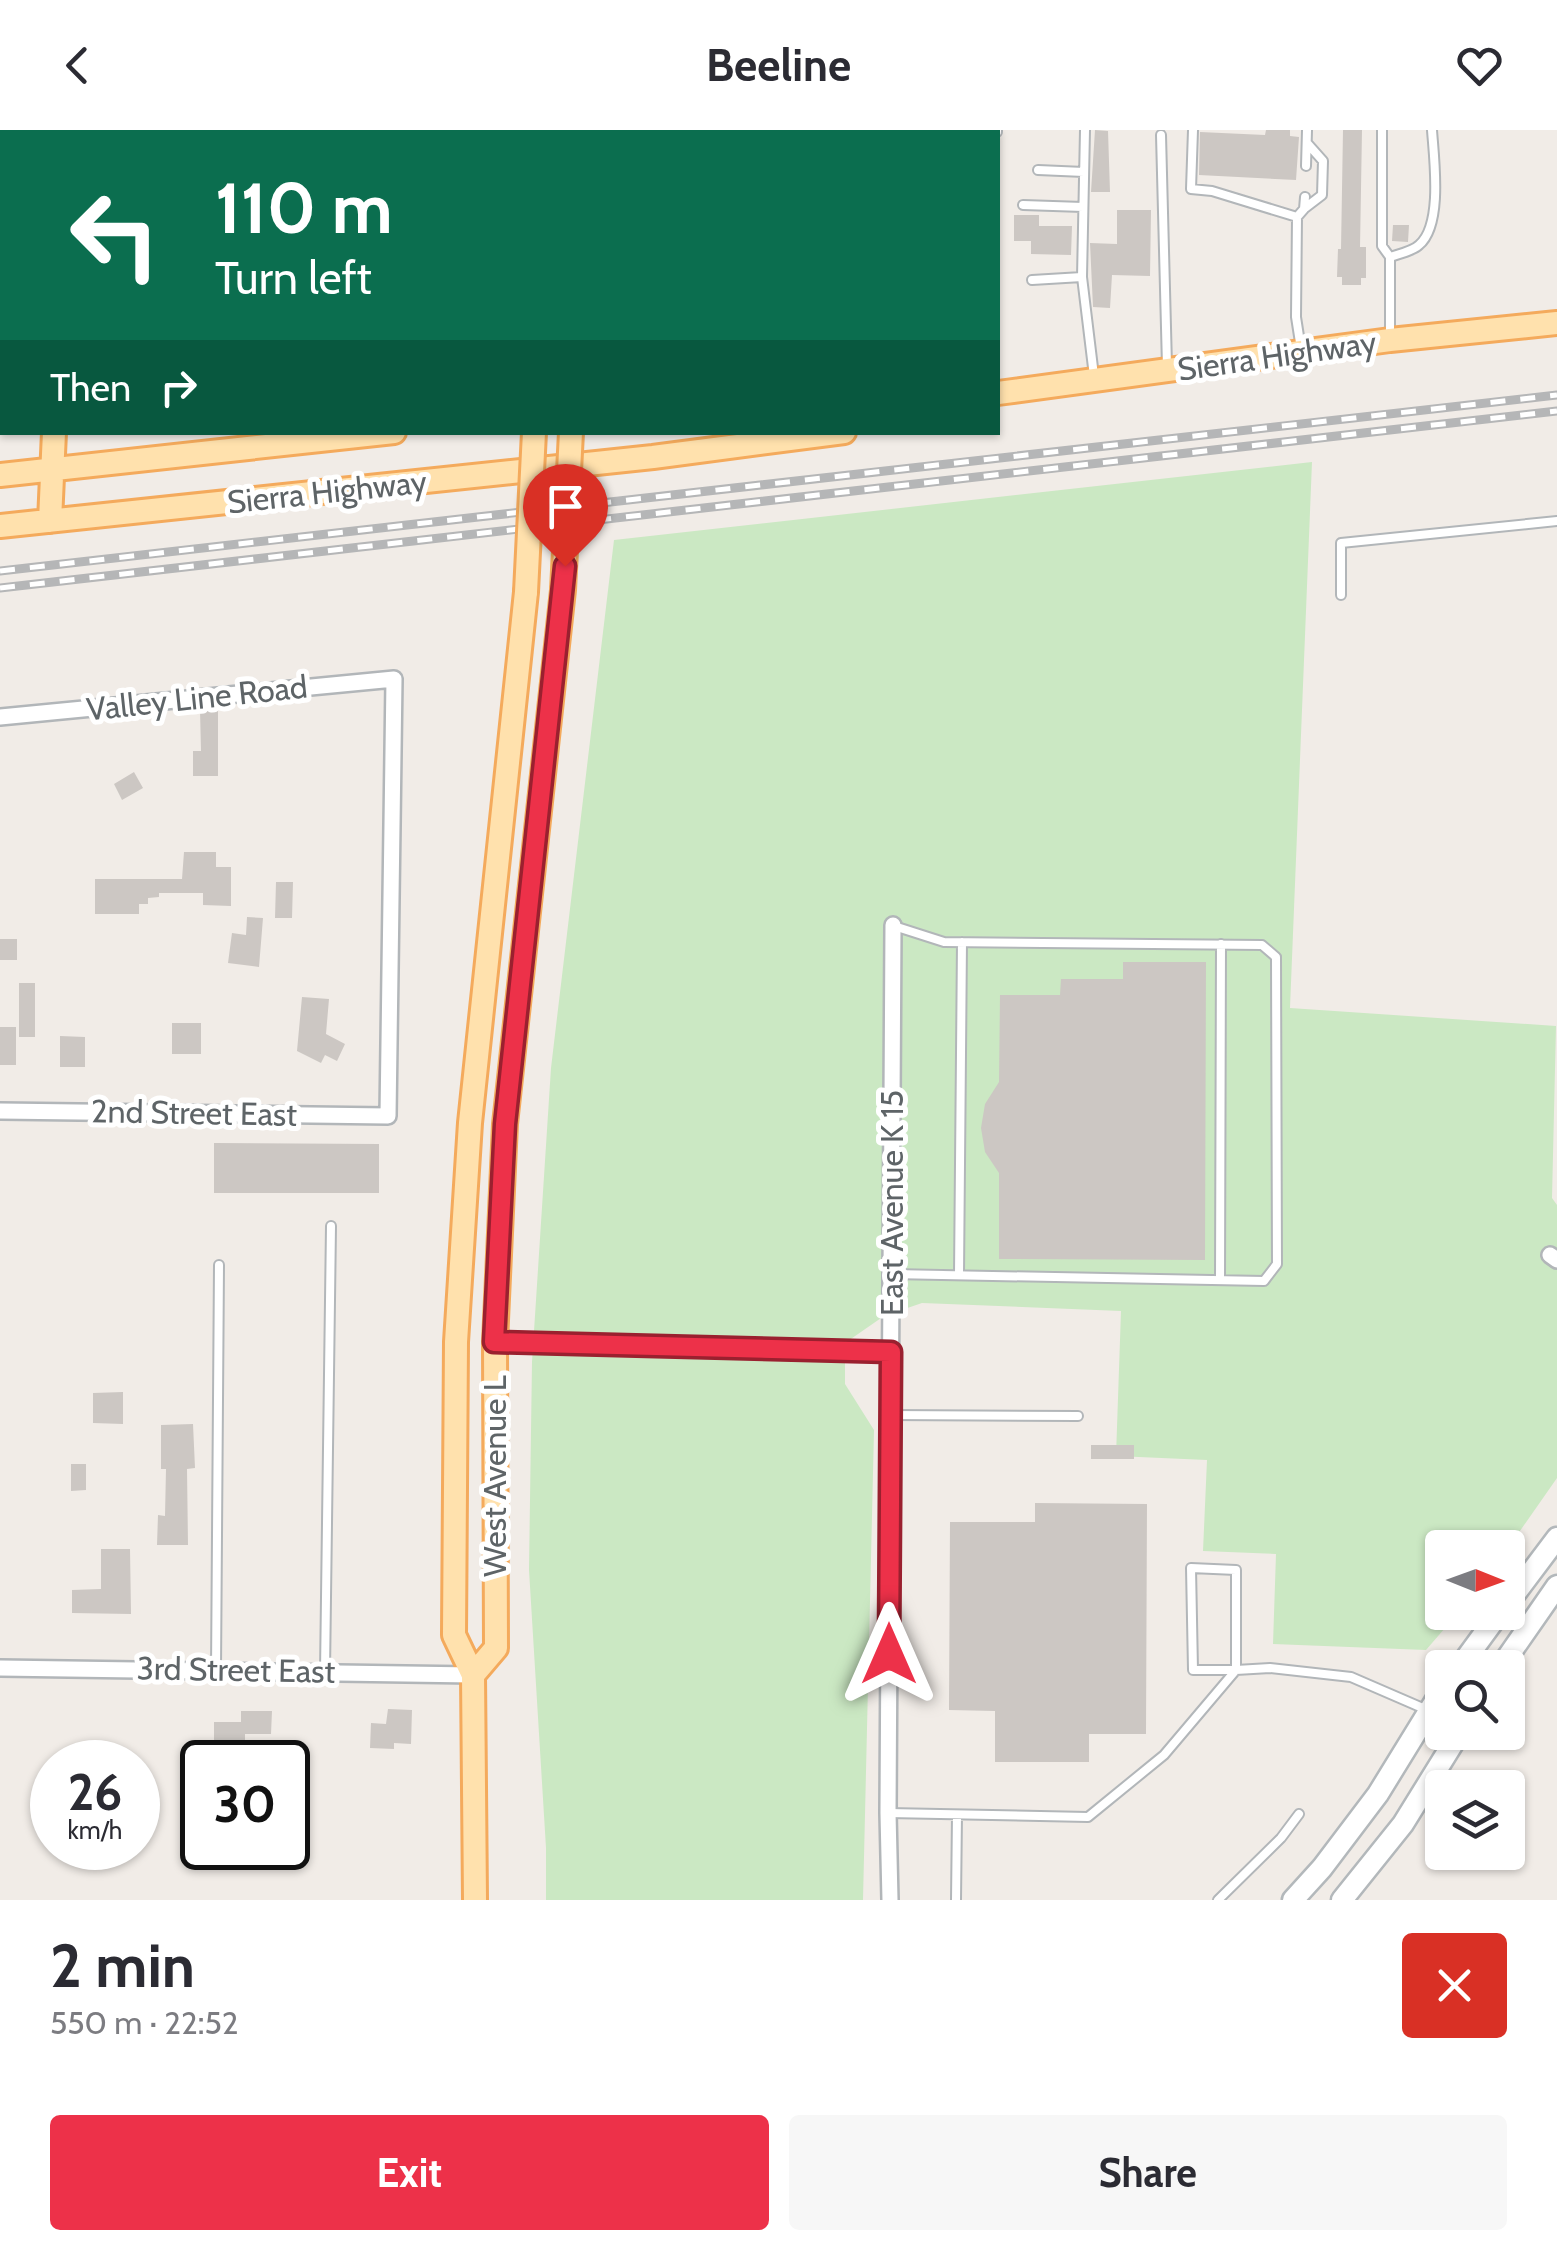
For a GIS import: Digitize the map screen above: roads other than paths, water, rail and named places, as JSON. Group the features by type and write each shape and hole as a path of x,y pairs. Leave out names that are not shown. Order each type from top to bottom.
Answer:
{"main road":[{"name":"Sierra Highway","path":"1000,393 1390,340 1557,322"},
{"path":"50,521 54,435"},
{"name":"Sierra Highway","path":"0,474 366,435"},
{"name":"West Avenue L","path":"475,1899 472,1674 454,1636 456,1342 470,1124 526,592 534,435"},
{"name":"West Avenue L","path":"472,1674 496,1648 494,1342 505,1124 563,590 571,435"},
{"path":"653,435 653,457"},
{"path":"694,442 799,435"},
{"name":"Sierra Highway","path":"0,526 653,457 694,442"},
{"path":"1525,1580 1557,1538"},
{"path":"1513,1650 1557,1586"},
{"path":"1293,1900 1378,1794 1425,1715"},
{"path":"1342,1900 1403,1824 1449,1750"}],"street":[{"name":"Valley Line Road","path":"0,717 394,679 388,1116"},
{"name":"East Avenue K 15","path":"890,1900 894,926"},
{"name":"2nd Street East","path":"0,1111 388,1116"},
{"name":"3rd Street East","path":"0,1668 472,1674"}],"lane":[{"path":"1085,130 1082,277 1094,380"},
{"path":"1193,130 1191,190 1212,190 1298,217"},
{"path":"1306,166 1307,130"},
{"path":"1382,130 1382,246 1390,257 1390,340"},
{"path":"1390,257 1419,246 1432,227 1432,130"},
{"path":"1161,135 1167,371"},
{"path":"1301,353 1296,317 1298,217 1322,195 1324,161 1306,143"},
{"path":"1038,170 1084,172"},
{"path":"1304,209 1305,197"},
{"path":"1023,205 1082,207"},
{"path":"1032,280 1082,277"},
{"path":"1341,595 1342,543 1557,522"},
{"path":"891,1274 1264,1281 1277,1264 1276,957 1262,945 944,942 894,926"},
{"path":"959,1275 962,942"},
{"path":"1220,1280 1221,944"},
{"path":"325,1672 331,1226"},
{"path":"216,1670 219,1265"},
{"path":"494,1342 891,1352"},
{"path":"890,1414 1078,1416"},
{"path":"888,1813 1088,1817 1164,1755 1236,1670 1236,1570 1191,1568 1192,1670 1236,1670 1270,1668 1351,1678 1425,1709"},
{"path":"1218,1900 1300,1814"},
{"path":"956,1900 957,1815"}],"railway":[{"path":"0,571 1557,395"},
{"path":"0,588 1557,411"}]}
